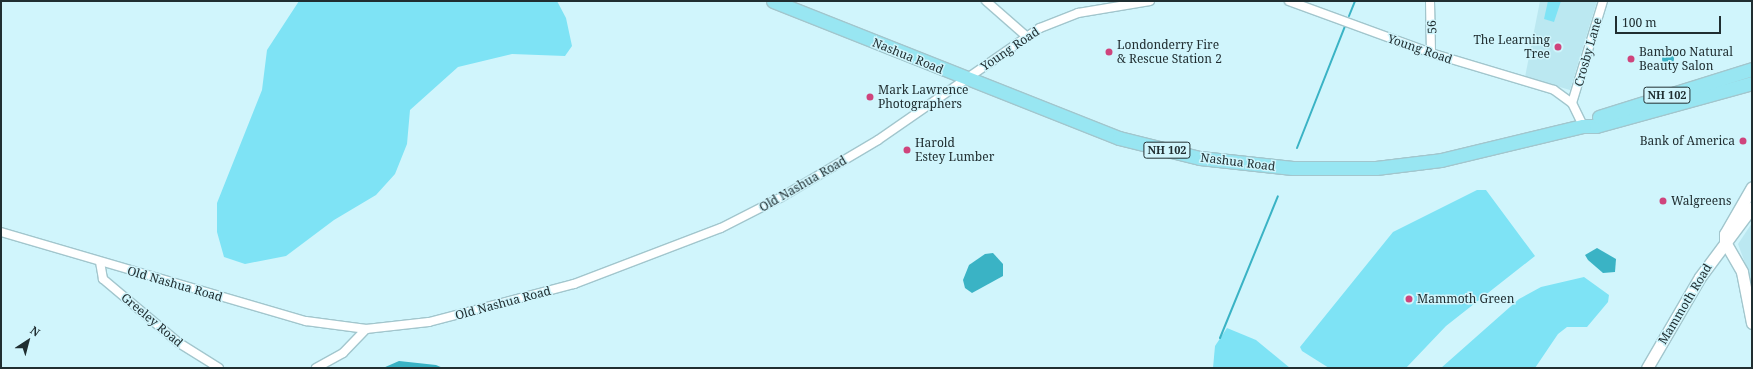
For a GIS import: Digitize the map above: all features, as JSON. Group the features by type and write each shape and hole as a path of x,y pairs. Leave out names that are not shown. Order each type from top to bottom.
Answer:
{"main road":[{"name":"Nashua Road","path":"772,1 965,79 1119,138 1200,158 1292,168 1376,168 1422,163 1583,126 1621,109 1752,69"},
{"name":"Nashua Road","path":"1583,126 1596,126 1752,84"},
{"name":"Mammoth Road","path":"1725,242 1725,234 1752,186"},
{"name":"Mammoth Road","path":"1647,368 1725,242 1732,238 1752,207"},
{"path":"1725,242 1742,272 1752,323"}],"street":[{"path":"986,1 1026,36"},
{"name":"Young Road","path":"965,79 1026,36 1078,14 1150,1"},
{"name":"Young Road","path":"1289,1 1431,53 1554,90 1572,103 1583,126"},
{"name":"56","path":"1430,1 1431,53"},
{"name":"Crosby Lane","path":"1572,103 1603,1"},
{"name":"Old Nashua Road","path":"1,232 306,322 366,329 429,322 527,298 574,284 691,240 751,214 823,174 965,79"},
{"name":"Greeley Road","path":"100,262 104,279 179,343 220,368"},
{"path":"316,368 343,353 366,329"}],"shaded area":[{"path":"299,1 557,1 566,18 572,46 565,56 512,54 458,67 410,110 407,144 395,174 376,195 334,220 286,256 245,264 224,257 217,232 217,203 262,90 267,50"},
{"name":"The Learning Tree","path":"1540,1 1597,1 1570,90 1525,77"},
{"path":"1548,1 1561,1 1554,22 1544,19"},
{"path":"1666,53 1670,53 1674,59 1670,65 1666,65 1662,61 1662,57"},
{"name":"Mammoth Green","path":"1477,190 1486,190 1535,256 1446,326 1406,368 1329,368 1302,351 1300,347 1393,232"},
{"path":"1752,223 1752,282 1738,244"},
{"path":"1597,248 1616,259 1615,272 1603,273 1588,260 1585,255"},
{"path":"993,253 1003,264 1003,276 972,293 965,288 963,280 969,265 985,254"},
{"path":"1584,277 1609,295 1608,302 1587,327 1567,327 1558,334 1535,368 1441,368 1519,299 1541,287"},
{"path":"1227,328 1256,340 1290,368 1213,368 1215,346"},
{"path":"399,361 436,365 443,368 383,368"}],"waterway":[{"path":"1349,16 1355,1"},
{"path":"1297,148 1345,26"},
{"path":"1220,338 1278,196"}],"place":[{"name":"The Learning Tree","path":"1558,47"},
{"name":"Londonderry Fire & Rescue Station 2","path":"1109,52"},
{"name":"Bamboo Natural Beauty Salon","path":"1631,59"},
{"name":"Mark Lawrence Photographers","path":"870,97"},
{"name":"Bank of America","path":"1743,141"},
{"name":"Harold Estey Lumber","path":"907,150"},
{"name":"Walgreens","path":"1663,201"},
{"name":"Mammoth Green","path":"1409,299"}]}
